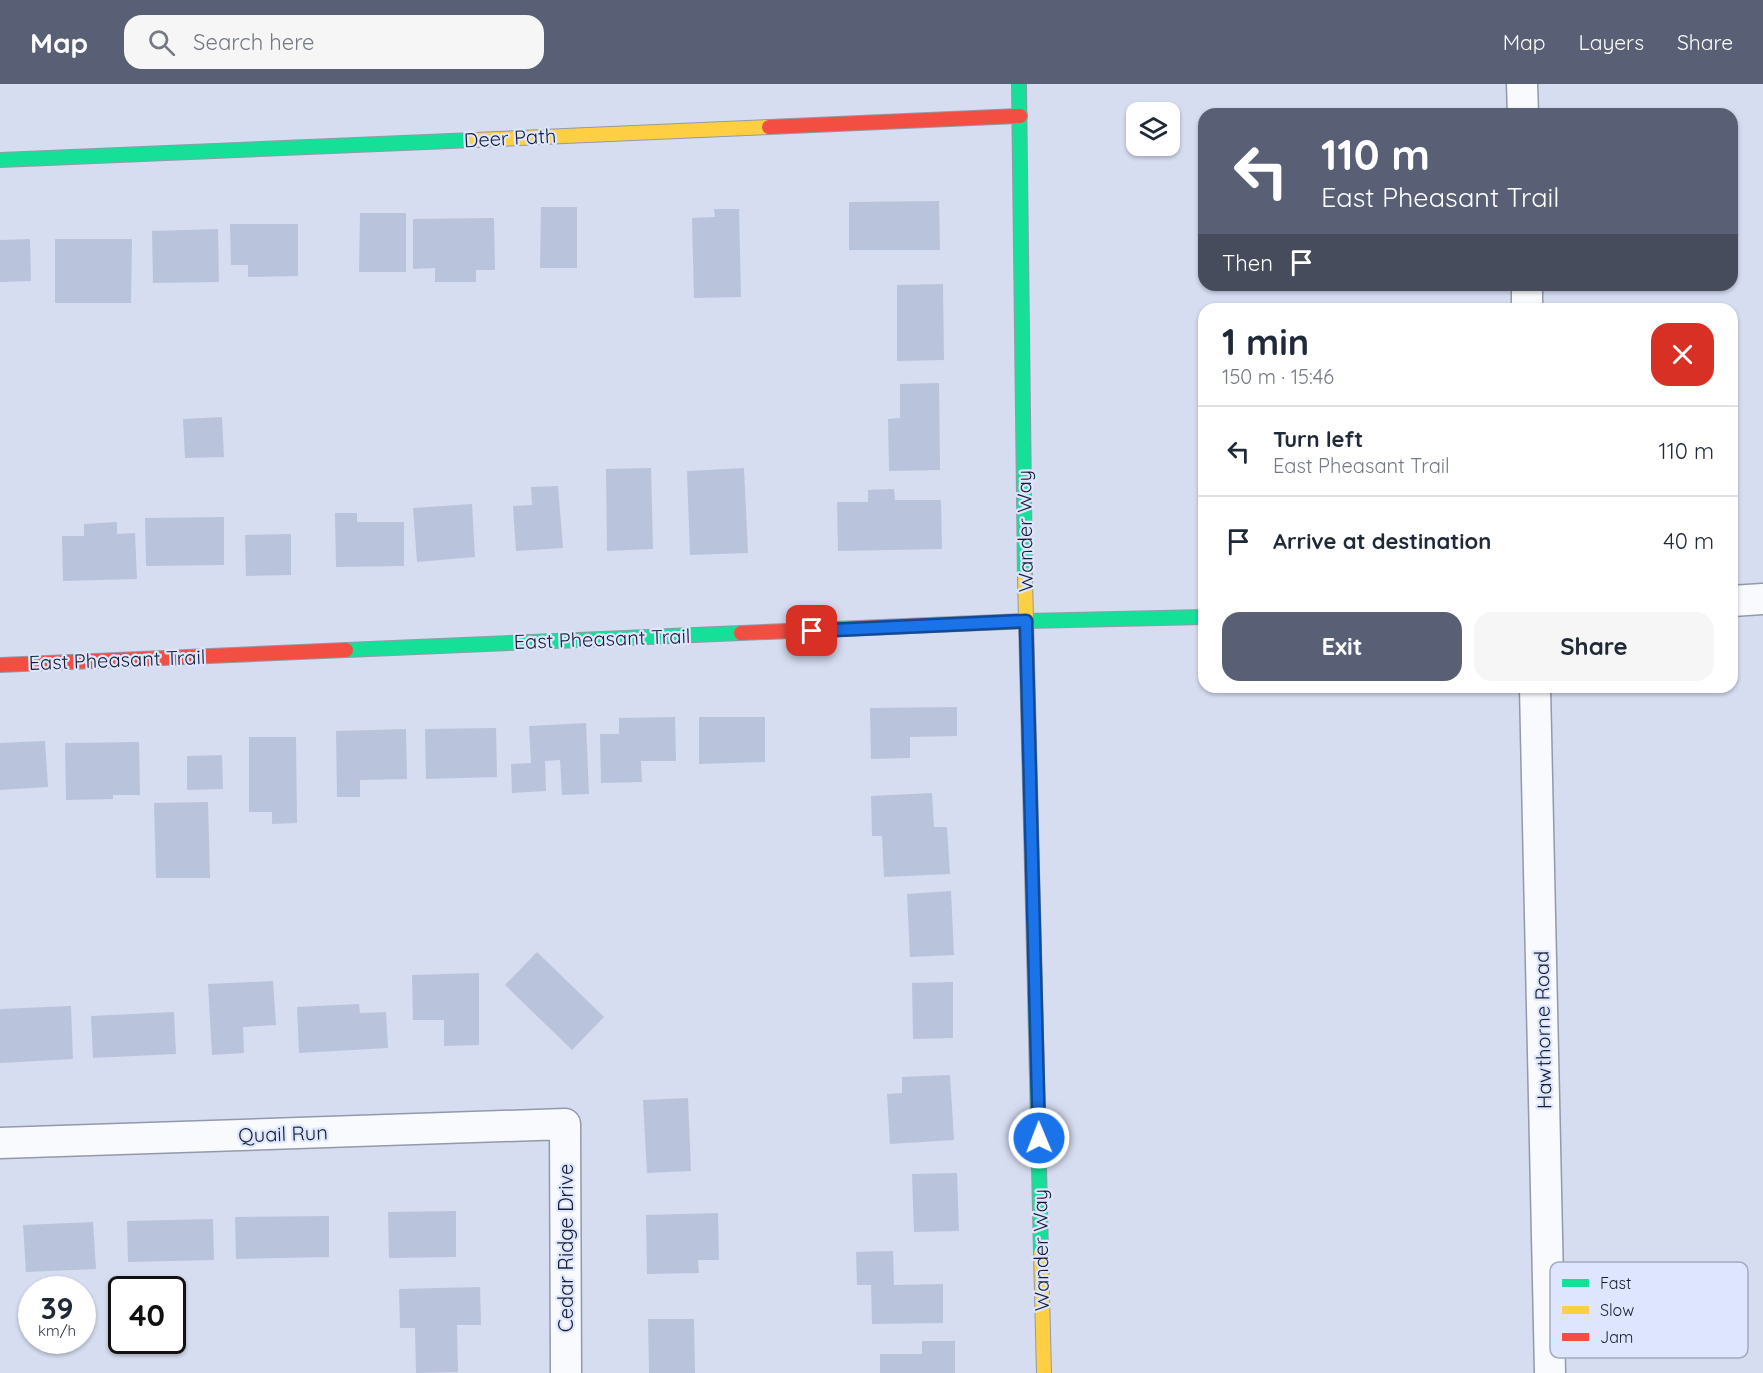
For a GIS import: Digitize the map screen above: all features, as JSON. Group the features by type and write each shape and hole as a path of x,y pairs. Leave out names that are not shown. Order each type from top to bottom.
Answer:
{"street":[{"name":"Wander Way","path":"1019,84 1026,621 1044,1373"},
{"path":"1522,84 1523,108"},
{"name":"Deer Path","path":"0,160 1020,116"},
{"path":"1738,601 1763,600"},
{"name":"East Pheasant Trail","path":"0,665 1026,621 1198,616"},
{"name":"Hawthorne Road","path":"1535,693 1550,1373"},
{"name":"Quail Run","path":"0,1143 565,1124"},
{"name":"Cedar Ridge Drive","path":"565,1124 566,1373"}],"building":[{"path":"939,201 940,250 849,250 849,202"},
{"path":"541,207 577,207 577,268 540,268"},
{"path":"714,209 739,209 741,297 694,298 692,218 715,217"},
{"path":"360,213 406,213 406,272 359,272"},
{"path":"494,218 495,270 476,270 476,282 435,282 435,268 413,269 413,219"},
{"path":"230,224 298,224 298,276 248,277 248,265 231,265"},
{"path":"218,229 219,282 153,283 152,231"},
{"path":"30,239 31,281 0,282 0,240"},
{"path":"55,239 132,239 131,303 55,303"},
{"path":"943,284 944,360 897,361 897,285"},
{"path":"939,383 940,470 889,471 888,419 900,418 900,384"},
{"path":"222,417 224,457 185,458 183,419"},
{"path":"651,468 653,549 607,551 606,469"},
{"path":"744,468 748,553 690,555 687,471"},
{"path":"558,486 563,548 516,551 513,506 532,505 531,487"},
{"path":"894,489 895,500 941,500 942,549 838,551 837,502 868,502 868,490"},
{"path":"472,504 475,557 417,562 413,508"},
{"path":"335,513 357,513 357,522 404,522 404,566 336,567"},
{"path":"224,517 224,565 146,566 145,518"},
{"path":"117,522 117,534 135,533 137,579 63,581 62,536 84,536 84,524"},
{"path":"291,534 291,575 246,576 245,535"},
{"path":"957,707 957,736 910,737 910,758 871,759 870,708"},
{"path":"675,717 676,761 641,761 642,782 601,783 600,734 619,734 619,718"},
{"path":"699,717 765,717 765,762 699,764"},
{"path":"586,723 589,794 562,795 560,760 545,761 546,791 512,793 511,764 531,763 529,726"},
{"path":"496,728 497,777 426,779 425,729"},
{"path":"406,729 407,779 360,780 360,797 337,797 336,731"},
{"path":"249,737 296,737 297,823 272,824 272,812 249,812"},
{"path":"45,741 48,787 0,790 0,743"},
{"path":"139,742 140,795 113,795 113,799 66,800 65,743"},
{"path":"222,755 223,789 187,790 187,756"},
{"path":"932,793 934,827 947,827 950,874 884,877 882,836 872,836 871,796"},
{"path":"208,802 210,878 156,878 154,803"},
{"path":"951,891 954,955 910,957 907,894"},
{"path":"537,952 604,1017 572,1050 505,985"},
{"path":"479,973 479,1045 444,1046 444,1020 413,1020 412,975"},
{"path":"273,981 276,1025 243,1027 244,1053 212,1055 208,984"},
{"path":"953,982 953,1038 913,1039 912,983"},
{"path":"359,1004 360,1013 386,1012 388,1048 299,1053 297,1007"},
{"path":"71,1006 73,1059 0,1063 0,1009"},
{"path":"174,1012 176,1054 93,1058 91,1016"},
{"path":"950,1075 954,1140 890,1144 887,1094 902,1093 902,1077"},
{"path":"688,1098 691,1171 647,1173 643,1100"},
{"path":"957,1173 959,1231 914,1232 912,1174"},
{"path":"456,1211 456,1257 389,1258 388,1212"},
{"path":"718,1213 719,1260 698,1260 699,1273 647,1274 646,1215"},
{"path":"329,1216 329,1257 236,1259 235,1217"},
{"path":"213,1219 214,1260 128,1262 127,1221"},
{"path":"93,1222 96,1269 26,1272 23,1225"},
{"path":"893,1251 894,1285 943,1284 943,1323 872,1324 871,1285 857,1285 856,1252"},
{"path":"480,1287 481,1325 457,1325 458,1372 416,1373 415,1328 400,1328 399,1289"},
{"path":"648,1319 694,1319 695,1373 649,1373"},
{"path":"922,1341 955,1341 955,1373 880,1373 880,1354 922,1354"}],"traffic: fast":[{"path":"1019,84 1025,578"},
{"path":"0,160 474,140"},
{"path":"1027,621 1198,617"},
{"path":"346,650 741,633"},
{"path":"1035,993 1041,1253"}],"traffic: slow":[{"path":"474,140 769,127"},
{"path":"1025,578 1035,993"},
{"path":"1041,1253 1044,1373"}],"traffic: jam":[{"path":"769,127 1020,116"},
{"path":"741,633 1027,621"},
{"path":"0,665 346,650"}],"route":[{"path":"812,631 1026,621 1039,1138"}]}
